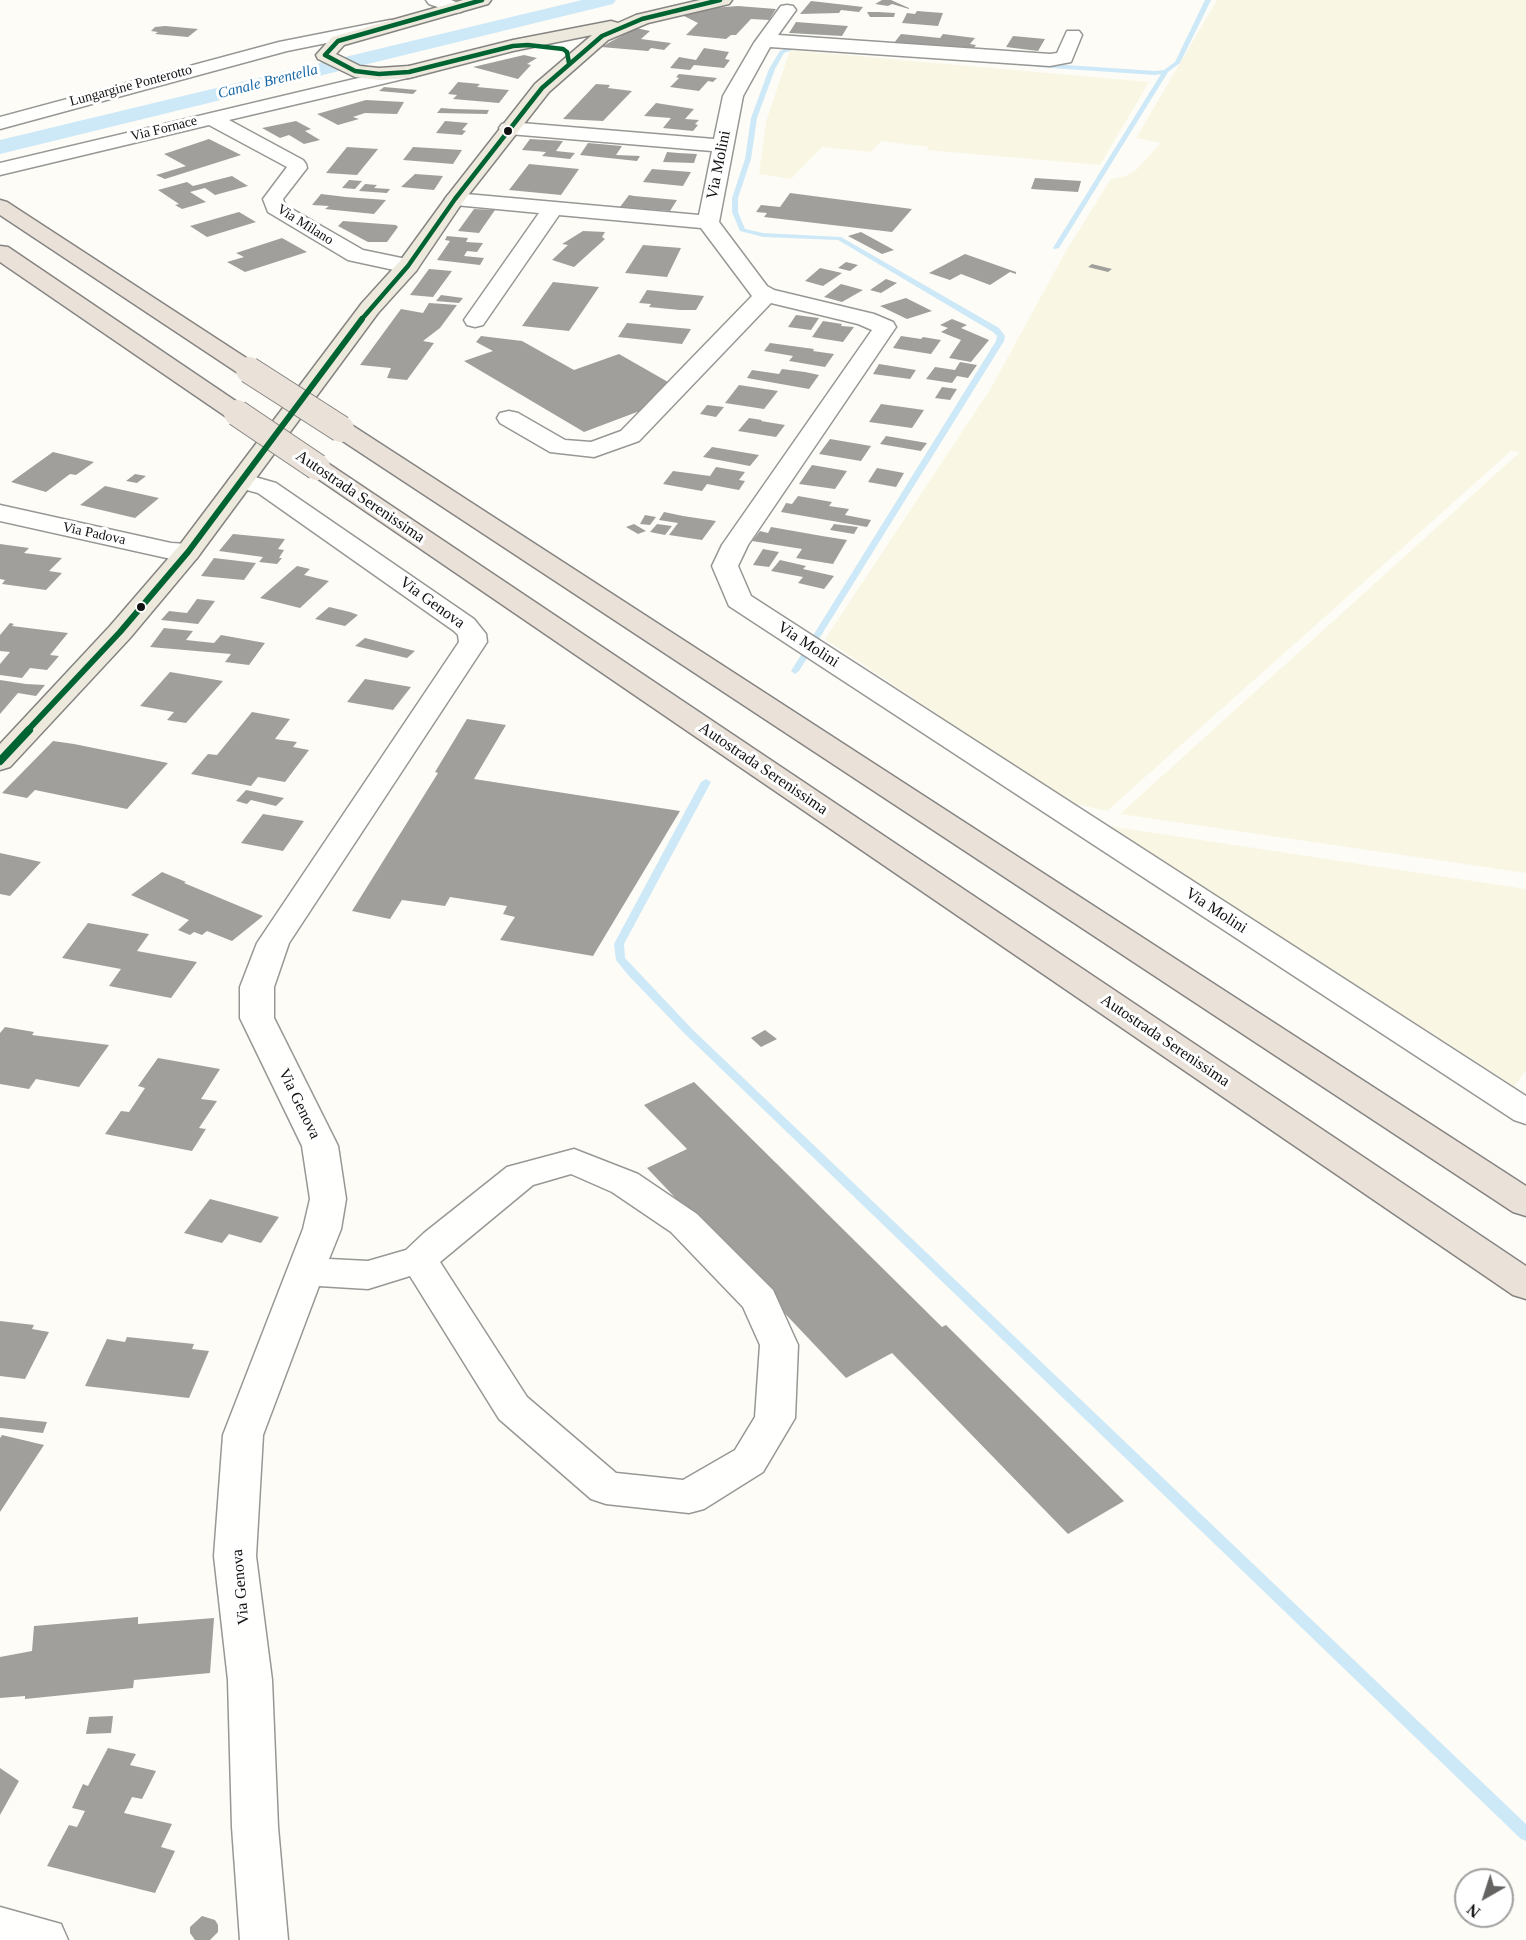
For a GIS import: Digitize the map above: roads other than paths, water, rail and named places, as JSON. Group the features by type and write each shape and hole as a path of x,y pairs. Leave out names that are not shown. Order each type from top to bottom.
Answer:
{"highway":[{"path":"0,206 1526,1203"},
{"name":"Autostrada Serenissima","path":"0,252 1526,1285"}],"main road":[{"name":"Lungargine Ponterotto","path":"327,56 338,41 482,0"},
{"path":"0,761 120,632 188,552 370,308 408,266 455,199 542,88 603,36 642,19 719,1"},
{"name":"Via Fornace","path":"327,56 354,71 380,74 409,72 513,46 642,19"},
{"path":"513,46 557,47 567,52 569,63"}],"street":[{"path":"435,0 454,8"},
{"name":"Via Molini","path":"788,3 733,96 708,222 759,291 766,296 866,319 885,327 735,545 725,566 739,600 1526,1112"},
{"name":"Lungargine Ponterotto","path":"0,123 91,96 310,40 390,25"},
{"path":"767,40 1050,60 1064,58 1073,35"},
{"name":"Lungargine Ponterotto","path":"262,53 282,50 327,56"},
{"name":"Via Fornace","path":"328,92 351,79 354,71"},
{"name":"Via Fornace","path":"0,169 409,72"},
{"name":"Via Milano","path":"210,118 296,164 297,168 273,199 275,208 356,255 408,266"},
{"path":"509,128 723,146"},
{"path":"455,199 708,222"},
{"path":"475,320 554,208"},
{"path":"508,418 559,447 594,450 630,436 766,296"},
{"name":"Via Genova","path":"241,481 267,488 316,522 464,625 472,634 473,642 273,943 256,987 257,1018 320,1146 327,1199 322,1228 278,1349 243,1435 236,1556 250,1680 255,1827 264,1940"},
{"name":"Via Padova","path":"0,513 171,551 188,552"},
{"path":"305,1271 368,1275 419,1260 437,1242 520,1176 573,1161 625,1183 684,1223 759,1300 779,1344 775,1418 749,1461 689,1497 606,1488 513,1408 419,1260"},
{"path":"0,1929 44,1940"}],"waterway":[{"name":"Canale Brentella","path":"0,147 606,0"},
{"path":"1166,71 1177,63 1208,0"},
{"path":"795,671 1001,336 996,330 839,238 763,235 742,230 735,212 735,198 748,159 754,118 772,69 782,52 791,48 803,48"},
{"path":"1037,65 1155,73 1166,71"},
{"path":"1056,248 1166,71"},
{"path":"706,782 619,944 620,958 689,1032 1526,1834"}]}
